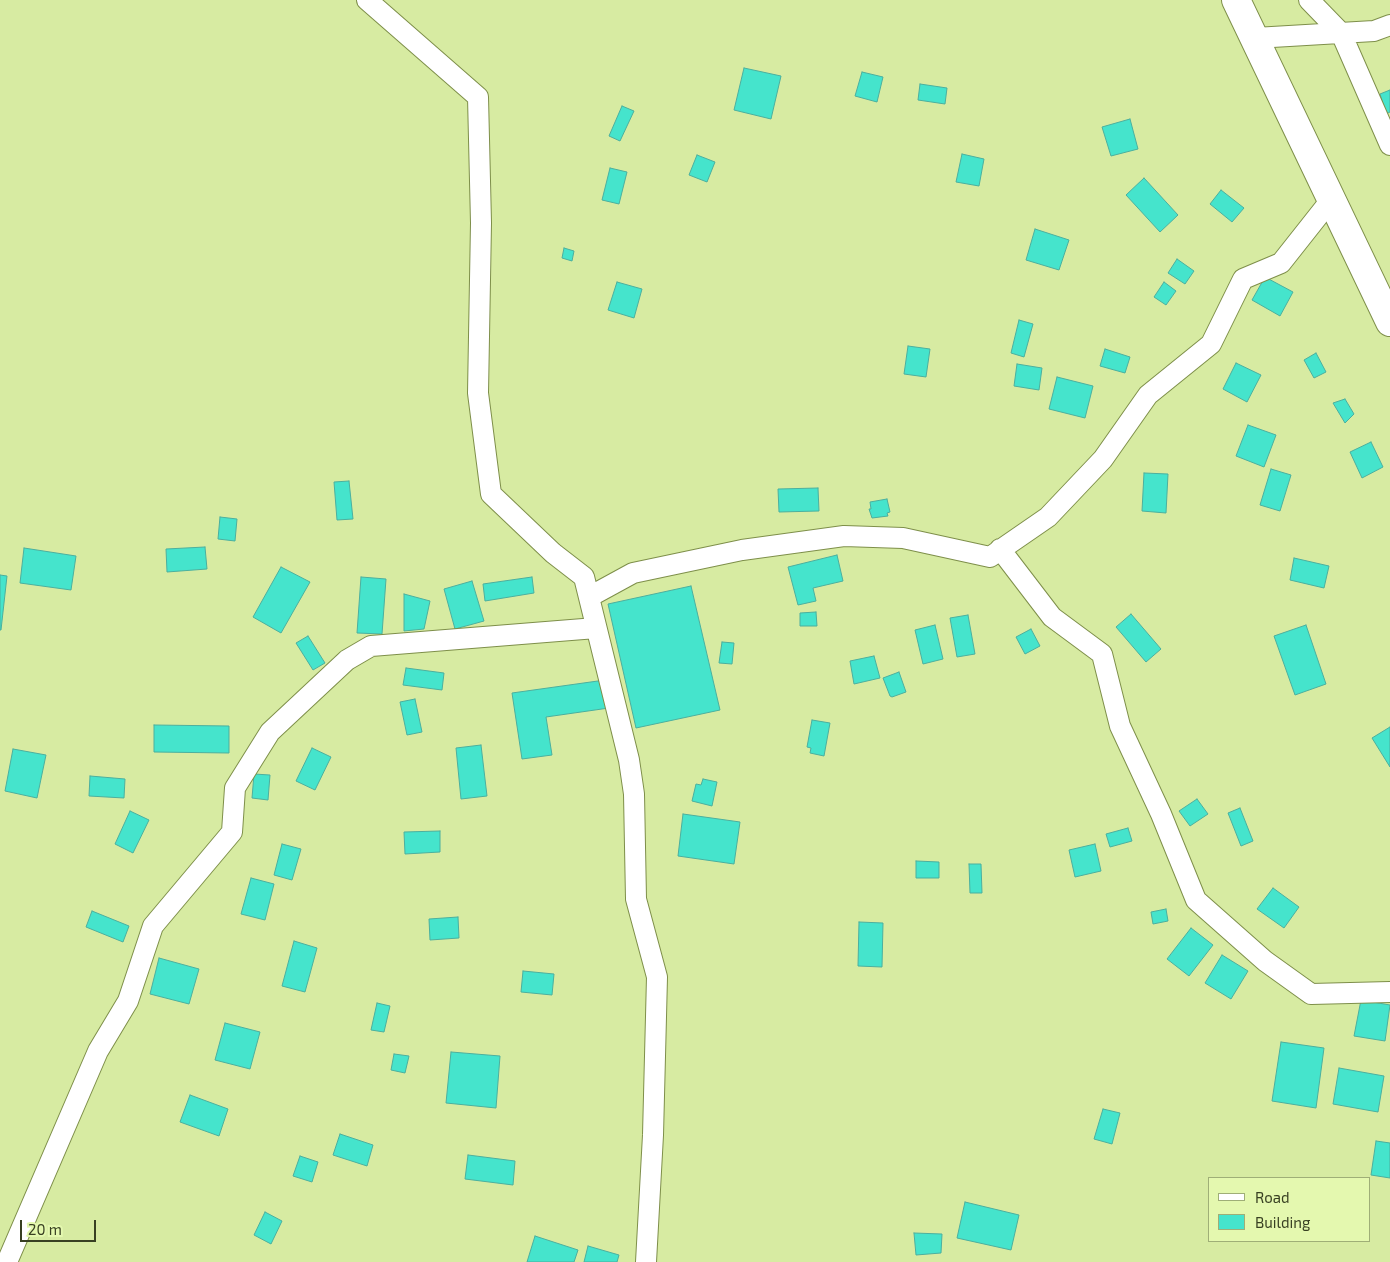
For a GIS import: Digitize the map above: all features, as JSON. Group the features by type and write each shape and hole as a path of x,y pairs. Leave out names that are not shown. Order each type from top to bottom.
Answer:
{"main road":[{"path":"1236,0 1330,201 1390,322"}],"street":[{"path":"367,0 478,97 481,223 478,393 491,494 553,553 584,577 629,760 634,794 636,899 657,977 653,1135 646,1262"},
{"path":"1309,0 1341,33 1390,145"},
{"path":"1255,38 1374,31 1390,25"},
{"path":"588,597 633,573 742,550 844,536 903,538 990,556 1048,517 1103,459 1148,395 1211,344 1243,279 1281,263 1330,201"},
{"path":"1000,549 1052,617 1102,654 1120,726 1162,814 1196,900 1265,961 1312,994 1390,992"},
{"path":"7,1262 98,1051 128,1001 152,926 232,832 235,788 270,732 347,660 371,646 596,628"}],"building":[{"path":"744,68 781,76 771,119 734,110"},
{"path":"862,72 883,77 877,102 855,96"},
{"path":"920,84 947,88 945,104 918,100"},
{"path":"1390,90 1390,112 1386,114 1380,94"},
{"path":"622,106 634,111 620,141 609,136"},
{"path":"1130,119 1138,149 1111,156 1102,127"},
{"path":"962,154 984,159 979,186 956,182"},
{"path":"697,155 715,162 707,182 689,175"},
{"path":"610,168 627,172 619,204 602,200"},
{"path":"1144,178 1178,215 1160,232 1126,195"},
{"path":"1221,190 1244,208 1232,222 1210,204"},
{"path":"1035,229 1069,240 1059,270 1026,260"},
{"path":"564,248 574,251 572,261 562,258"},
{"path":"1177,259 1194,271 1185,284 1168,273"},
{"path":"1265,277 1293,292 1280,316 1252,300"},
{"path":"617,282 642,289 634,318 608,310"},
{"path":"1164,282 1176,291 1166,305 1154,297"},
{"path":"1019,320 1033,324 1024,357 1011,353"},
{"path":"908,346 930,349 926,377 904,374"},
{"path":"1105,349 1130,357 1125,373 1100,366"},
{"path":"1316,353 1326,372 1314,378 1304,360"},
{"path":"1236,363 1261,375 1247,402 1223,389"},
{"path":"1017,364 1042,368 1039,390 1014,386"},
{"path":"1057,377 1093,386 1085,418 1049,409"},
{"path":"1345,399 1354,414 1345,423 1333,403"},
{"path":"1248,425 1276,435 1264,467 1236,456"},
{"path":"1371,442 1383,467 1362,478 1350,452"},
{"path":"1271,469 1291,475 1280,511 1260,505"},
{"path":"1144,473 1168,474 1166,513 1142,511"},
{"path":"349,481 353,519 337,520 334,482"},
{"path":"818,488 819,511 779,512 778,489"},
{"path":"887,499 890,512 887,513 888,516 872,518 869,509 871,509 870,502"},
{"path":"220,517 237,519 235,541 218,539"},
{"path":"205,547 207,569 167,572 166,549"},
{"path":"24,548 76,556 71,590 20,583"},
{"path":"837,555 843,581 813,588 816,601 798,605 788,567"},
{"path":"1294,558 1329,566 1324,588 1290,580"},
{"path":"281,567 310,582 281,633 253,617"},
{"path":"0,575 7,576 1,630 0,630"},
{"path":"361,577 386,579 382,634 357,633"},
{"path":"532,577 534,593 485,601 483,584"},
{"path":"472,581 484,621 455,629 444,589"},
{"path":"691,586 720,710 636,728 608,604"},
{"path":"404,594 430,601 424,629 404,631"},
{"path":"816,612 817,626 800,626 800,613"},
{"path":"1131,614 1161,649 1146,662 1116,627"},
{"path":"968,615 975,654 957,657 950,618"},
{"path":"935,625 943,659 923,664 915,630"},
{"path":"1306,625 1326,684 1295,695 1274,636"},
{"path":"1031,629 1040,646 1025,654 1016,637"},
{"path":"308,636 325,663 313,670 296,643"},
{"path":"722,642 734,643 732,664 719,663"},
{"path":"874,656 880,678 854,684 850,661"},
{"path":"406,668 444,673 442,690 403,685"},
{"path":"899,672 906,692 892,697 883,678"},
{"path":"605,680 609,708 546,717 552,755 522,759 512,693"},
{"path":"415,699 422,732 407,735 400,702"},
{"path":"812,720 830,723 824,756 810,753 811,748 807,747"},
{"path":"154,725 229,726 229,753 154,752"},
{"path":"1390,727 1390,767 1372,738"},
{"path":"481,745 487,796 461,799 456,748"},
{"path":"312,748 331,757 315,790 296,781"},
{"path":"13,749 46,755 37,798 5,791"},
{"path":"254,774 270,775 268,800 252,798"},
{"path":"90,776 125,779 124,798 89,796"},
{"path":"703,779 717,782 712,806 692,801 696,784 701,785"},
{"path":"1197,799 1208,814 1190,826 1179,811"},
{"path":"1240,808 1253,841 1241,846 1228,813"},
{"path":"130,811 149,820 133,853 115,844"},
{"path":"683,814 740,822 734,864 678,856"},
{"path":"1128,828 1132,841 1110,847 1106,834"},
{"path":"440,831 440,852 405,854 404,832"},
{"path":"282,844 301,849 292,880 274,875"},
{"path":"1095,844 1101,871 1075,877 1069,850"},
{"path":"916,861 939,862 939,878 916,878"},
{"path":"969,864 981,864 982,893 970,893"},
{"path":"251,878 274,884 265,920 241,914"},
{"path":"1273,888 1299,907 1284,928 1257,909"},
{"path":"1166,909 1168,921 1153,924 1151,912"},
{"path":"92,911 129,926 123,942 86,927"},
{"path":"458,917 459,938 430,940 429,919"},
{"path":"859,922 883,923 882,967 858,966"},
{"path":"1191,928 1213,945 1189,976 1167,959"},
{"path":"294,941 317,948 305,992 282,986"},
{"path":"1222,955 1248,971 1231,999 1205,983"},
{"path":"159,958 199,969 189,1004 150,994"},
{"path":"523,971 554,974 552,995 521,992"},
{"path":"1361,1000 1390,1005 1385,1041 1354,1036"},
{"path":"377,1003 390,1006 384,1032 371,1030"},
{"path":"225,1023 260,1032 250,1069 215,1060"},
{"path":"1281,1042 1324,1048 1316,1108 1272,1101"},
{"path":"451,1052 500,1056 496,1108 446,1103"},
{"path":"394,1054 409,1056 405,1073 391,1070"},
{"path":"1339,1068 1384,1076 1378,1112 1333,1104"},
{"path":"190,1095 228,1109 219,1136 180,1122"},
{"path":"1103,1109 1120,1113 1112,1144 1094,1139"},
{"path":"340,1134 373,1145 367,1166 333,1155"},
{"path":"1376,1141 1390,1143 1390,1178 1371,1175"},
{"path":"468,1155 515,1161 513,1185 465,1179"},
{"path":"300,1156 318,1162 312,1182 293,1176"},
{"path":"965,1202 1019,1215 1011,1250 957,1238"},
{"path":"265,1212 282,1221 271,1244 254,1235"},
{"path":"914,1233 942,1234 941,1253 916,1255"},
{"path":"535,1236 578,1250 574,1262 527,1262"},
{"path":"588,1246 619,1255 617,1262 584,1262"}]}
